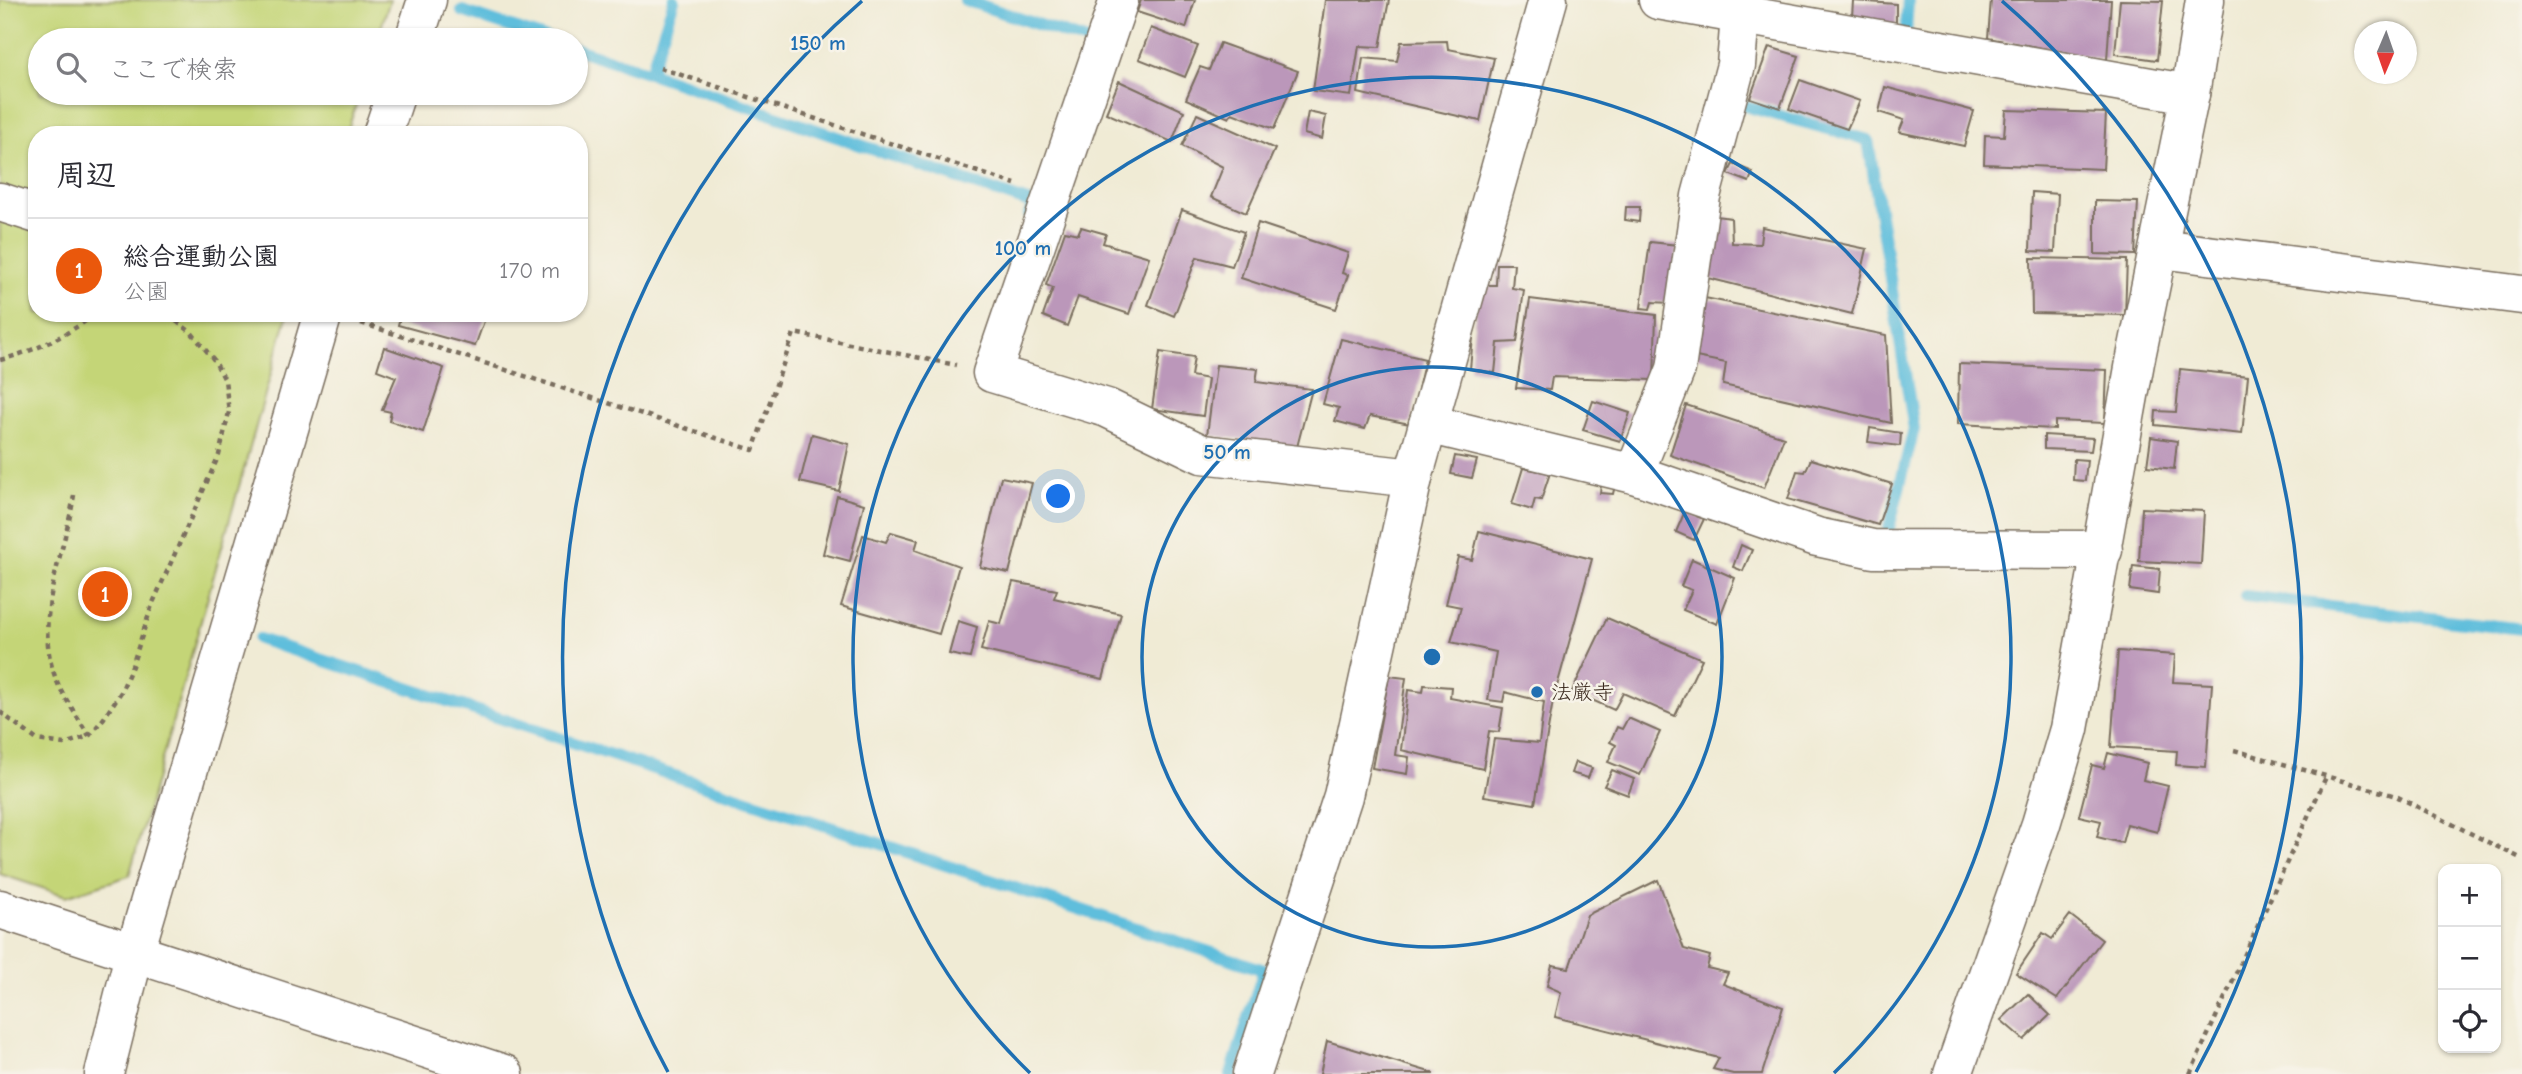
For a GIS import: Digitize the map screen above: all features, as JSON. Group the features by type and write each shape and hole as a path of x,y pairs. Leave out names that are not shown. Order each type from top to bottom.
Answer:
{"street":[{"path":"418,28 427,0"},
{"path":"1119,0 992,373 1107,408 1202,454 1413,478"},
{"path":"1252,1074 1343,796 1413,478 1548,0"},
{"path":"1658,0 2190,94"},
{"path":"1953,1074 2041,824 2069,729 2135,362 2190,94 2205,0"},
{"path":"1634,474 1676,369 1701,196 1736,65 1740,16"},
{"path":"385,126 392,105"},
{"path":"0,202 28,211"},
{"path":"2160,249 2522,295"},
{"path":"104,1074 134,954 339,322"},
{"path":"1428,424 1634,474 1817,537 1873,549 2103,550"},
{"path":"0,909 504,1074"}],"path":[{"path":"660,68 1054,197"},
{"path":"0,360 31,352 82,322"},
{"path":"0,712 37,740 64,744 89,736 121,692 152,606 219,456 229,412 225,380 214,360 191,332 177,322"},
{"path":"352,322 752,450 794,333 992,373"},
{"path":"74,495 69,525 49,595 47,647 60,688 89,736"},
{"path":"2234,750 2396,796 2522,859"},
{"path":"2190,1074 2326,777"}],"green space":[{"path":"0,0 390,0 381,28 28,28 28,105 356,105 349,126 28,126 28,322 285,322 129,876 66,896 0,874"}],"building":[{"path":"1141,0 1195,0 1186,28 1137,12"},
{"path":"1325,0 1389,0 1380,47 1359,46 1351,96 1313,91"},
{"path":"1991,0 2111,0 2107,60 1988,38"},
{"path":"2120,0 2163,1 2157,60 2115,54"},
{"path":"1853,1 1896,4 1896,25 1852,17"},
{"path":"1151,28 1198,46 1185,77 1139,59"},
{"path":"1447,41 1448,49 1494,58 1480,121 1358,93 1363,58 1397,61 1401,42"},
{"path":"1220,43 1298,71 1274,129 1232,113 1229,118 1186,99 1200,67 1209,70"},
{"path":"1769,47 1799,56 1780,108 1750,98"},
{"path":"1800,80 1860,101 1847,129 1789,109"},
{"path":"1119,81 1184,111 1172,142 1106,113"},
{"path":"1885,87 1974,111 1964,146 1899,132 1904,120 1879,112"},
{"path":"2006,110 2106,113 2103,169 1984,164 1985,135 2004,136"},
{"path":"1308,112 1326,116 1322,139 1304,134"},
{"path":"1197,114 1275,149 1246,213 1211,197 1223,167 1182,146"},
{"path":"1733,164 1753,172 1749,182 1728,174"},
{"path":"2032,192 2058,194 2055,252 2030,251"},
{"path":"2095,201 2138,202 2135,255 2095,254"},
{"path":"1626,207 1640,207 1639,222 1625,220"},
{"path":"1182,210 1244,232 1232,266 1197,257 1174,316 1148,305"},
{"path":"1716,216 1731,218 1732,243 1760,244 1762,227 1867,249 1852,314 1704,277"},
{"path":"1258,223 1348,253 1342,273 1348,275 1336,309 1241,278"},
{"path":"1081,227 1106,234 1103,243 1149,257 1129,314 1078,297 1067,326 1043,316 1053,288 1046,285 1065,231 1078,234"},
{"path":"1650,242 1678,245 1670,303 1652,302 1650,309 1641,308"},
{"path":"2031,258 2127,260 2125,315 2032,313"},
{"path":"1497,264 1514,264 1512,288 1524,290 1517,342 1498,343 1495,373 1470,369 1478,285 1496,285"},
{"path":"1705,298 1886,335 1891,423 1723,385 1726,363 1696,357"},
{"path":"1530,299 1656,315 1654,380 1552,377 1550,390 1516,388"},
{"path":"399,322 484,322 475,346 398,325"},
{"path":"1341,339 1425,359 1410,424 1370,416 1365,429 1335,421 1339,408 1323,404"},
{"path":"384,347 444,368 423,432 389,421 391,412 382,410 396,377 377,370"},
{"path":"1160,352 1194,357 1191,376 1208,379 1203,416 1152,409"},
{"path":"1959,364 2107,370 2105,423 2055,421 2055,429 1958,424"},
{"path":"1216,365 1258,369 1256,382 1312,389 1297,447 1207,435"},
{"path":"2180,369 2248,376 2242,434 2155,425 2156,411 2176,412"},
{"path":"1593,401 1630,413 1620,441 1583,430"},
{"path":"1686,405 1784,437 1764,488 1670,455"},
{"path":"1870,428 1901,433 1900,446 1868,442"},
{"path":"812,434 849,444 839,491 800,482"},
{"path":"2044,435 2093,438 2091,451 2044,449"},
{"path":"2151,437 2177,441 2174,469 2147,466"},
{"path":"1455,456 1477,460 1472,478 1451,474"},
{"path":"1811,459 1892,484 1878,525 1788,499 1797,471 1805,472"},
{"path":"2074,459 2087,460 2085,481 2073,480"},
{"path":"1523,468 1550,473 1541,500 1535,499 1532,510 1512,504"},
{"path":"1001,477 1032,483 1009,573 980,567"},
{"path":"1601,484 1615,485 1613,494 1600,493"},
{"path":"837,496 864,504 850,561 823,554"},
{"path":"2142,508 2204,511 2201,564 2139,561"},
{"path":"1685,511 1704,519 1694,540 1676,532"},
{"path":"1479,531 1592,559 1553,701 1535,804 1484,796 1494,739 1539,743 1544,702 1505,692 1503,702 1488,700 1496,652 1451,642 1461,607 1446,604 1458,557 1472,560"},
{"path":"891,532 918,540 915,550 959,566 939,634 841,606 863,535 886,542"},
{"path":"1741,545 1752,550 1743,571 1733,567"},
{"path":"1692,559 1735,578 1717,624 1683,610 1692,590 1681,586"},
{"path":"2133,566 2160,569 2158,594 2130,590"},
{"path":"1013,582 1057,590 1054,598 1121,614 1103,679 981,650 989,621 1001,624"},
{"path":"1607,618 1702,659 1675,716 1623,693 1614,710 1572,691"},
{"path":"958,621 977,627 970,658 949,654"},
{"path":"2118,651 2175,655 2173,682 2212,684 2206,767 2176,765 2177,751 2111,747"},
{"path":"1389,676 1406,678 1395,755 1409,757 1407,774 1372,768"},
{"path":"1424,685 1451,687 1450,698 1503,708 1499,732 1489,731 1483,769 1401,750 1408,690 1423,692"},
{"path":"1628,718 1660,732 1640,775 1608,762 1616,745 1610,742 1617,727 1622,729"},
{"path":"2108,753 2147,763 2143,780 2168,786 2157,832 2127,824 2122,843 2097,837 2101,821 2079,816 2092,765 2104,768"},
{"path":"1575,762 1592,768 1588,778 1571,773"},
{"path":"1612,770 1634,779 1628,795 1604,786"},
{"path":"1658,880 1684,949 1710,956 1707,968 1728,973 1723,984 1783,1007 1762,1074 1733,1074 1713,1069 1719,1058 1555,1017 1561,992 1547,986 1552,965 1569,968 1587,915"},
{"path":"2070,915 2102,940 2057,999 2016,973 2043,933 2052,939"},
{"path":"2028,994 2050,1015 2024,1040 2001,1020"},
{"path":"1327,1041 1433,1073 1433,1074 1320,1074"}],"waterway":[{"path":"674,0 650,73 1033,204 1029,215"},
{"path":"965,0 1090,42"},
{"path":"1906,30 1908,0"},
{"path":"462,11 514,28"},
{"path":"588,53 650,73"},
{"path":"1745,106 1868,140 1914,429 1888,532"},
{"path":"2245,596 2522,629"},
{"path":"259,639 1264,970 1231,1074"}],"place":[{"name":"総合運動公園","path":"105,594"},
{"name":"法厳寺","path":"1537,692"}]}
